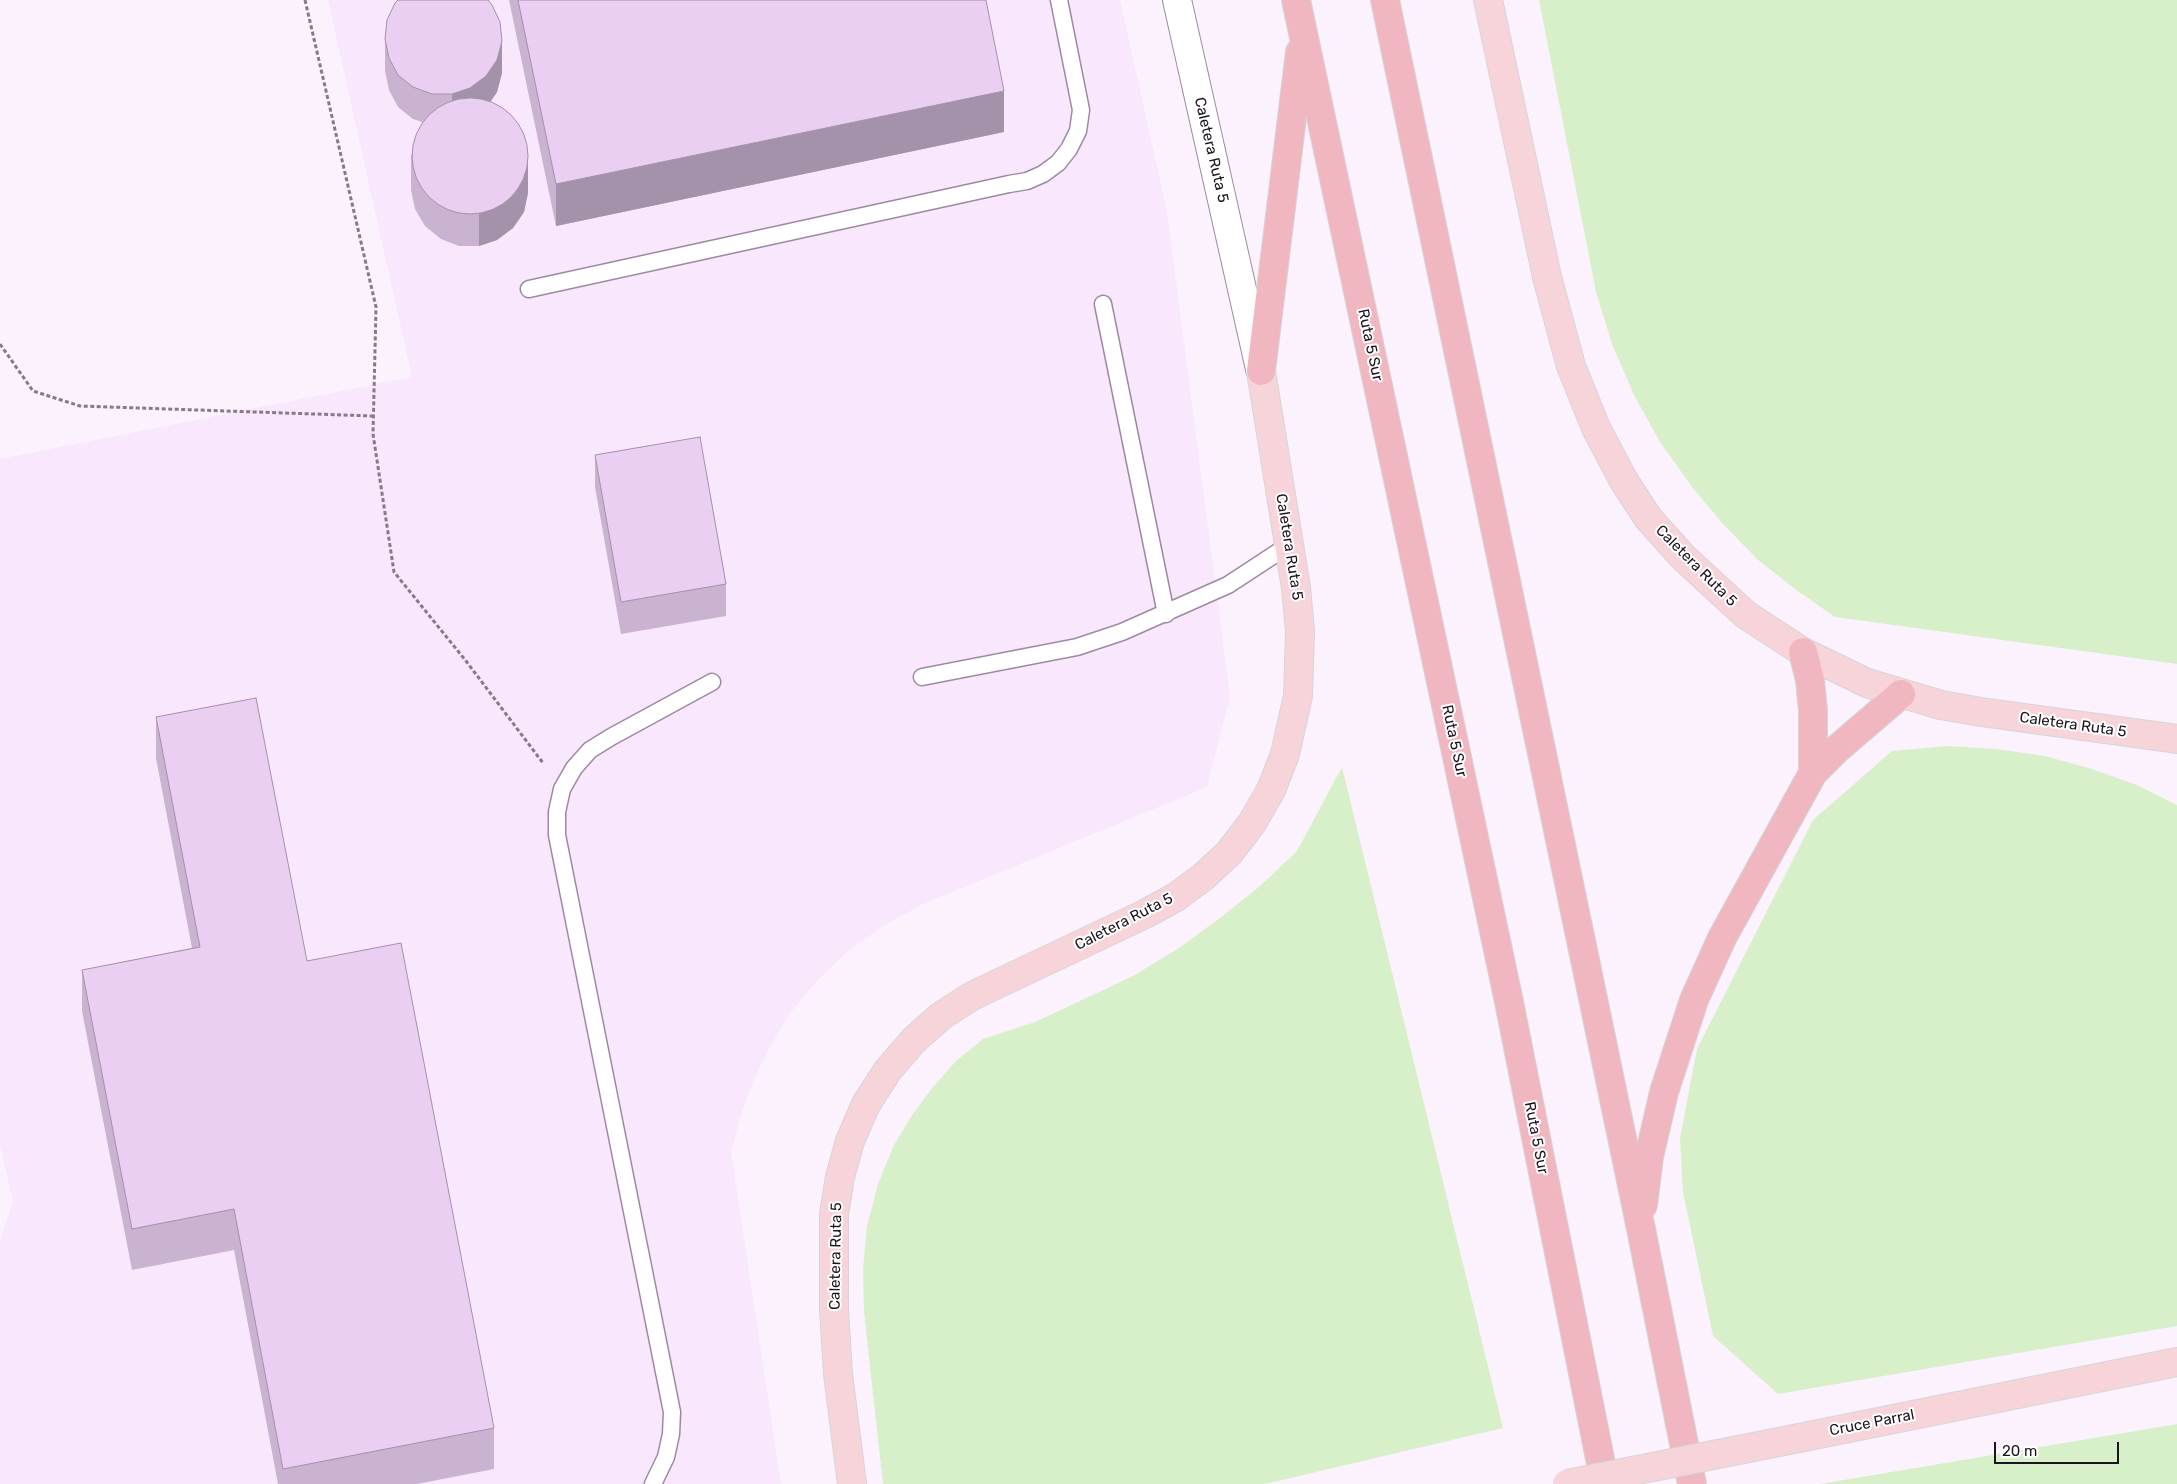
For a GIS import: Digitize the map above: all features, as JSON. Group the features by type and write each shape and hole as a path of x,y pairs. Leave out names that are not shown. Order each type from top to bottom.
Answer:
{"highway":[{"name":"Ruta 5 Sur","path":"1296,0 1508,997 1605,1484"},
{"path":"1385,0 1640,1224 1692,1484"},
{"path":"1260,371 1303,31"},
{"path":"1803,652 1810,680 1813,711 1813,773"},
{"path":"1640,1224 1649,1157 1664,1092 1694,1000 1722,938 1813,773 1837,748 1901,694"}],"main road":[{"name":"Caletera Ruta 5","path":"1488,0 1547,277 1571,366 1596,428 1624,481 1648,518 1684,558 1746,615 1803,652 1867,683 1941,705 2177,739"},
{"name":"Caletera Ruta 5","path":"852,1484 838,1374 834,1301 834,1214 840,1177 850,1141 866,1104 888,1070 914,1040 941,1016 972,996 1145,914 1176,897 1203,877 1229,852 1252,823 1272,790 1285,754 1298,696 1300,631 1290,545 1260,371"},
{"name":"Cruce Parral","path":"1567,1484 2177,1362"}],"street":[{"name":"Caletera Ruta 5","path":"1177,0 1260,371"}],"lane":[{"path":"528,289 1027,181 1043,174 1058,163 1069,149 1078,131 1081,110 1059,0"},
{"path":"1103,304 1166,614"},
{"path":"922,677 1077,647 1122,632 1166,614 1228,584 1290,545"},
{"path":"653,1484 666,1457 671,1434 672,1412 557,835 556,812 562,789 574,768 590,750 712,682"}],"path":[{"path":"305,0 376,307 373,434 394,572 466,661 562,789"},
{"path":"0,344 34,391 80,406 373,416"}],"shaded area":[{"path":"328,0 1120,0 1167,212 1230,697 1207,787 923,904 883,926 847,952 815,983 791,1012 771,1045 754,1079 741,1115 731,1152 781,1484 0,1484 0,1241 13,1201 0,1146 0,459 412,377"}],"green space":[{"path":"1539,0 2177,0 2177,664 1835,617 1757,559 1723,524 1692,487 1660,442 1634,395 1612,344 1596,292"},
{"path":"1948,746 1997,749 2045,756 2092,769 2137,785 2177,805 2177,1326 1778,1394 1713,1336 1683,1192 1680,1138 1697,1049 1813,820 1892,751"},
{"path":"1342,767 1503,1428 1265,1484 883,1484 864,1312 863,1269 867,1226 878,1184 894,1145 912,1115 956,1061 983,1039 1035,1022 1133,976 1179,948 1260,886 1297,851"},
{"path":"2177,1424 2177,1484 1820,1484"}],"building":[{"path":"398,0 488,0 500,22 502,41 497,60 486,76 470,88 452,94 432,94 413,87 398,75 389,58 385,39 387,20"},
{"path":"518,0 986,0 1004,91 556,184"},
{"path":"470,98 492,102 511,115 524,134 528,156 524,178 511,197 492,210 470,214 448,210 429,197 416,178 412,156 416,134 429,115 448,102"},
{"path":"700,437 726,584 621,602 595,455"},
{"path":"256,698 307,961 401,943 494,1428 283,1469 234,1209 132,1229 82,970 200,947 156,717"}]}
